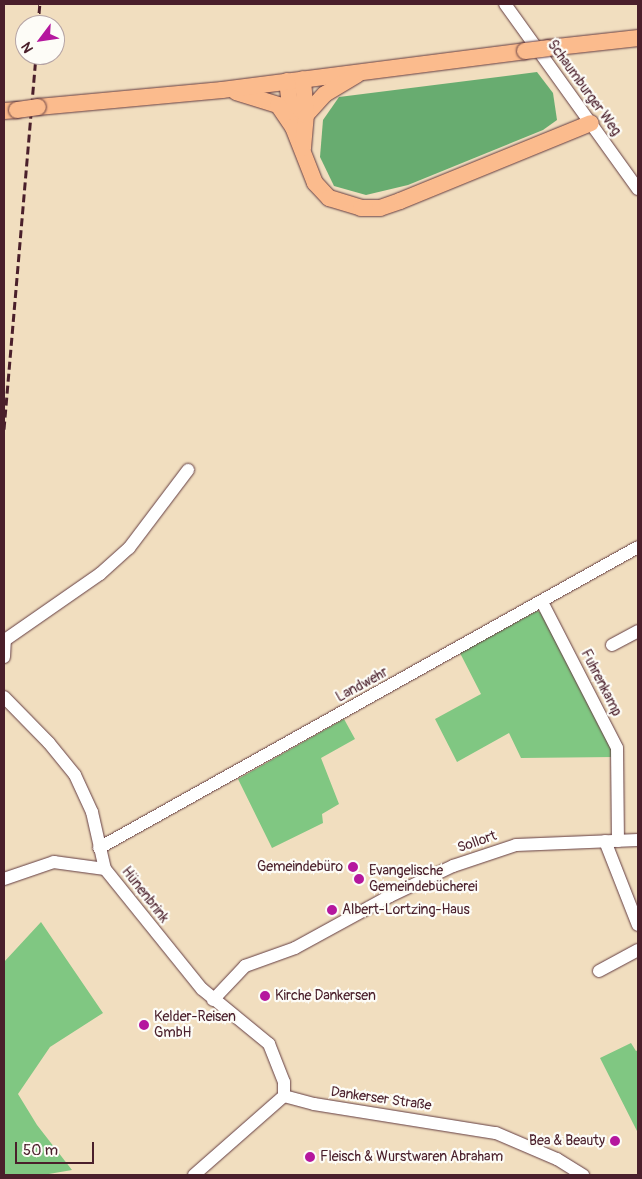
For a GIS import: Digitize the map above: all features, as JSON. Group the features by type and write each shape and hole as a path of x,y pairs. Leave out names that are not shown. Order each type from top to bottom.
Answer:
{"main road":[{"path":"10,110 222,90 638,38"},
{"path":"306,115 325,94 362,72"},
{"path":"303,152 306,115 304,79"},
{"path":"287,81 292,127"},
{"path":"222,90 270,100 286,114 315,183 330,198 349,207 380,208 591,123"}],"street":[{"name":"Schaumburger Weg","path":"505,4 638,189"},
{"path":"4,657 5,640 100,574 129,548 188,470"},
{"name":"Landwehr","path":"99,848 638,547"},
{"name":"Fuhrenkamp","path":"542,602 617,748 618,841"},
{"path":"612,645 638,631"},
{"name":"Hünenbrink","path":"4,697 75,775 92,812 105,869 184,968 213,1000 269,1044 284,1082 284,1096"},
{"name":"Sollort","path":"213,1000 245,966 295,948 390,896 453,866 516,845 638,840"},
{"path":"605,841 638,925"},
{"path":"4,879 54,862 105,869"},
{"path":"599,971 638,950"},
{"path":"194,1175 284,1096"},
{"name":"Dankerser Straße","path":"284,1096 314,1104 496,1133 557,1159 583,1175"}],"green space":[{"path":"537,72 553,93 557,120 543,130 408,185 366,195 334,186 320,157 323,120 339,97"},
{"path":"537,611 545,614 611,745 614,757 521,758 509,733 457,762 435,719 481,694 460,653"},
{"path":"344,719 355,739 321,758 339,804 322,814 323,823 272,848 238,779"},
{"path":"41,922 103,1013 50,1047 18,1094 37,1125 72,1170 43,1175 4,1175 4,962"},
{"path":"631,1043 636,1051 638,1050 638,1133 600,1058"}],"railway":[{"path":"39,15 40,4"},
{"path":"4,429 35,65"}],"place":[{"name":"Gemeindebüro","path":"353,867"},
{"name":"Evangelische Gemeindebücherei","path":"359,879"},
{"name":"Albert-Lortzing-Haus","path":"332,910"},
{"name":"Kirche Dankersen","path":"265,996"},
{"name":"Kelder-Reisen GmbH","path":"144,1025"},
{"name":"Bea & Beauty","path":"615,1141"},
{"name":"Fleisch & Wurstwaren Abraham","path":"310,1157"}]}
